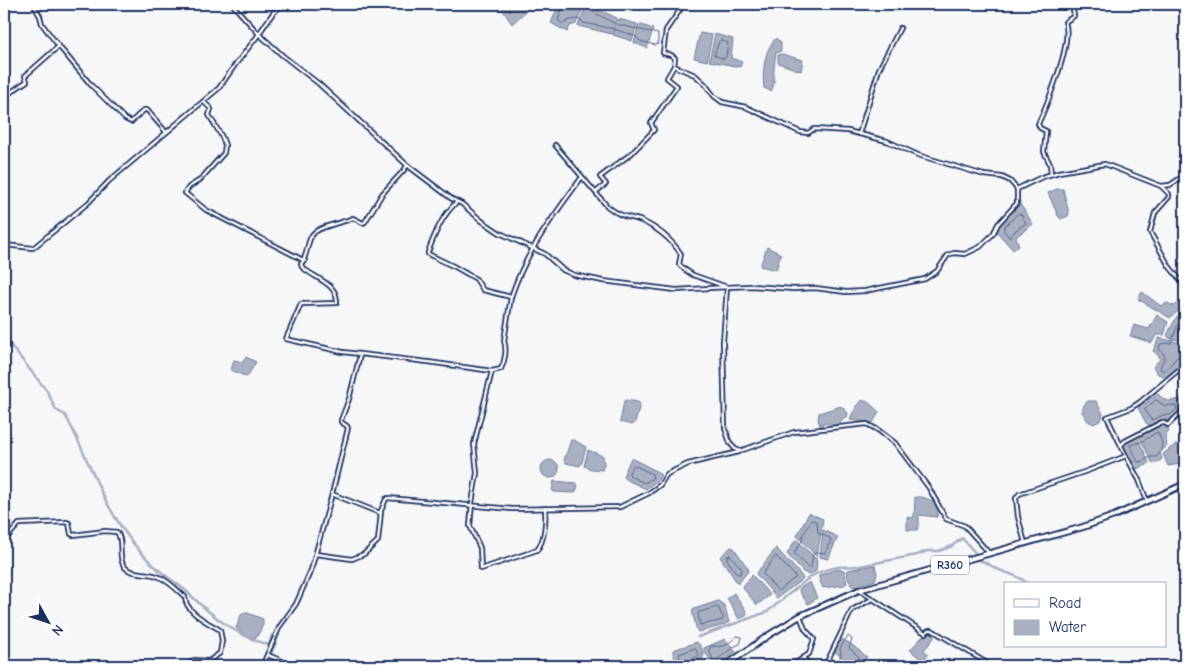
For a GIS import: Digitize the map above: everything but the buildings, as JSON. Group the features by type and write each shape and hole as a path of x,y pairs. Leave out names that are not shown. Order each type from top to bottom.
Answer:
{"main road":[{"name":"R360","path":"725,666 768,635 800,616 859,590 1091,524 1185,484"}],"street":[{"path":"33,4 42,24 90,85 127,121 132,121 144,110 147,110 166,133"},
{"path":"232,4 259,34 295,67 319,84 407,165 500,233 545,254 563,270 574,275 603,281 676,290 751,286 793,289 816,288 846,292 866,291 925,279 937,271 948,254 971,252 984,244 993,234 998,224 1017,203 1017,189 1010,181 1002,177 984,175 943,161 918,155 887,141 848,131 814,129 808,133 800,132 746,107 722,102 695,75 674,66"},
{"path":"4,245 33,248 88,203 110,181 204,102 221,85 273,13 283,4"},
{"path":"596,192 606,184 600,177 632,153 654,130 651,123 677,86 667,78 674,66 675,58 672,55 663,53 666,30 680,10 679,4"},
{"path":"1051,174 1050,164 1044,152 1046,132 1038,124 1053,89 1065,46 1067,28 1065,22 1074,16 1072,4"},
{"path":"859,134 880,69 900,28"},
{"path":"4,97 27,81 25,76 59,46"},
{"path":"204,102 211,109 209,115 226,145 224,153 200,180 188,187 185,193 206,210 304,261"},
{"path":"555,146 607,206 617,214 640,221 670,239 681,254 679,264 684,270 727,287"},
{"path":"1017,189 1051,174 1104,164 1160,186 1169,196 1155,212 1150,232 1169,266 1185,286"},
{"path":"407,165 382,194 365,222 363,223 353,218 312,234 302,267 329,285 334,292 337,302 301,304 286,339 360,355 492,371 501,369 506,346 504,341 511,297 518,277 532,248 582,177"},
{"path":"1160,186 1170,185 1185,175"},
{"path":"457,202 440,223 428,254 476,279 483,290 511,297"},
{"path":"727,287 723,342 725,428 730,442 735,449 740,451"},
{"path":"262,666 276,635 298,600 316,554 348,428 341,420 360,355"},
{"path":"1147,501 1139,480 1107,417 1131,408 1140,402 1185,363"},
{"path":"1181,368 1185,371"},
{"path":"492,371 474,444 477,473 470,526 480,548 481,569 537,550 540,546 546,520 545,508"},
{"path":"1121,445 1125,441 1162,422 1168,425 1185,409"},
{"path":"316,554 352,559 364,554 378,541 381,512 388,498 512,509 620,508 649,493 660,485 667,474 688,464 740,451 794,432 867,424 890,439 916,469 946,519 961,523 990,554"},
{"path":"1026,544 1017,508 1016,498 1019,494 1087,472 1126,456"},
{"path":"332,494 381,512"},
{"path":"4,541 19,524 67,522 73,535 105,531 117,532 120,536 120,558 124,566 132,572 155,575 162,578 185,597 186,605 195,614 220,630 222,641 220,653 209,662 194,660 186,666"},
{"path":"859,590 925,633 932,630 992,666"},
{"path":"825,666 852,610 872,599"},
{"path":"791,666 809,654 814,639 805,629 800,616"},
{"path":"268,655 282,661 284,666"},
{"path":"803,658 810,666"}],"water":[{"path":"505,4 518,4 527,10 512,24 502,9"},
{"path":"559,4 585,4 576,24 570,26 567,32 551,23"},
{"path":"587,4 617,18 612,34 578,26"},
{"path":"619,19 637,24 632,41 613,35"},
{"path":"639,24 653,29 647,48 634,43"},
{"path":"700,33 712,35 707,61 694,58"},
{"path":"715,34 733,39 731,58 742,62 740,67 709,61"},
{"path":"776,38 781,43 781,51 776,53 774,83 771,91 764,88 763,75 766,55"},
{"path":"781,54 803,60 801,71 778,63 778,55"},
{"path":"1057,189 1063,189 1069,213 1068,216 1061,219 1048,193"},
{"path":"1020,204 1033,224 1017,236 1019,245 1013,250 997,232 1000,224"},
{"path":"767,247 781,254 776,270 760,266"},
{"path":"1142,292 1161,306 1167,303 1174,306 1185,300 1185,314 1178,311 1170,318 1138,299"},
{"path":"1157,315 1168,322 1164,335 1156,335 1152,343 1130,336 1134,325 1149,329"},
{"path":"1177,316 1185,320 1185,342 1169,338 1167,335"},
{"path":"1159,338 1185,344 1184,354 1180,362 1166,377 1158,374 1153,367 1160,359 1153,351"},
{"path":"246,357 256,362 247,377 231,370 234,360 243,362"},
{"path":"1155,393 1167,401 1184,399 1185,407 1170,421 1164,420 1150,426 1146,423 1138,408 1143,403 1147,403 1148,399"},
{"path":"861,400 868,402 879,412 873,423 850,420"},
{"path":"624,401 640,404 635,423 632,425 620,422"},
{"path":"1088,401 1096,401 1103,414 1101,420 1094,424 1088,421 1082,412 1084,405"},
{"path":"841,406 848,413 847,418 843,418 839,425 823,423 822,426 820,425 818,420 819,413"},
{"path":"1162,423 1167,425 1169,431 1165,437 1167,446 1160,453 1162,459 1153,464 1140,436"},
{"path":"1137,437 1149,462 1147,465 1136,469 1123,445 1126,441"},
{"path":"571,440 586,447 580,466 566,463 564,460"},
{"path":"1176,444 1182,446 1185,451 1185,460 1181,464 1168,466 1163,454"},
{"path":"588,450 603,456 604,464 602,470 584,466"},
{"path":"631,458 658,472 661,475 658,480 646,489 625,479 623,476"},
{"path":"546,460 554,460 559,465 557,476 546,478 541,473 541,465"},
{"path":"554,481 576,483 578,486 575,493 554,492 552,490"},
{"path":"915,497 932,501 937,508 937,517 919,515 917,530 907,530 907,517 912,518 914,516"},
{"path":"809,513 823,519 817,557 797,536"},
{"path":"823,530 838,537 828,559 820,557"},
{"path":"796,539 817,560 816,571 809,575 803,572 787,554"},
{"path":"731,547 734,548 749,570 738,584 720,557"},
{"path":"776,548 803,579 777,598 756,574"},
{"path":"875,565 877,574 875,580 854,587 851,585 847,575 848,570"},
{"path":"838,569 844,570 847,583 823,588 819,575"},
{"path":"752,575 770,595 757,605 742,587"},
{"path":"810,582 817,598 808,604 799,591 800,588"},
{"path":"734,593 747,612 746,616 739,619 727,598"},
{"path":"718,601 724,605 729,622 724,625 697,631 692,611"},
{"path":"245,612 263,619 263,625 256,638 248,637 236,628 241,615"},
{"path":"930,631 934,638 924,650 928,654 923,661 910,650"},
{"path":"840,638 867,657 859,666 853,666 834,651"},
{"path":"725,639 736,652 716,666 705,653 704,648"},
{"path":"697,642 702,649 703,658 688,666 678,666 673,650"}],"waterway":[{"path":"4,337 47,391 56,410 65,415 114,515 126,534 144,556 205,609 235,630 269,645 272,635 279,635"},
{"path":"698,637 767,612 810,577 822,571 838,567 860,566 917,555 927,551 939,551 952,546 962,538 977,555"},
{"path":"979,560 1026,582"},
{"path":"279,635 271,654 284,661 286,666"}]}
